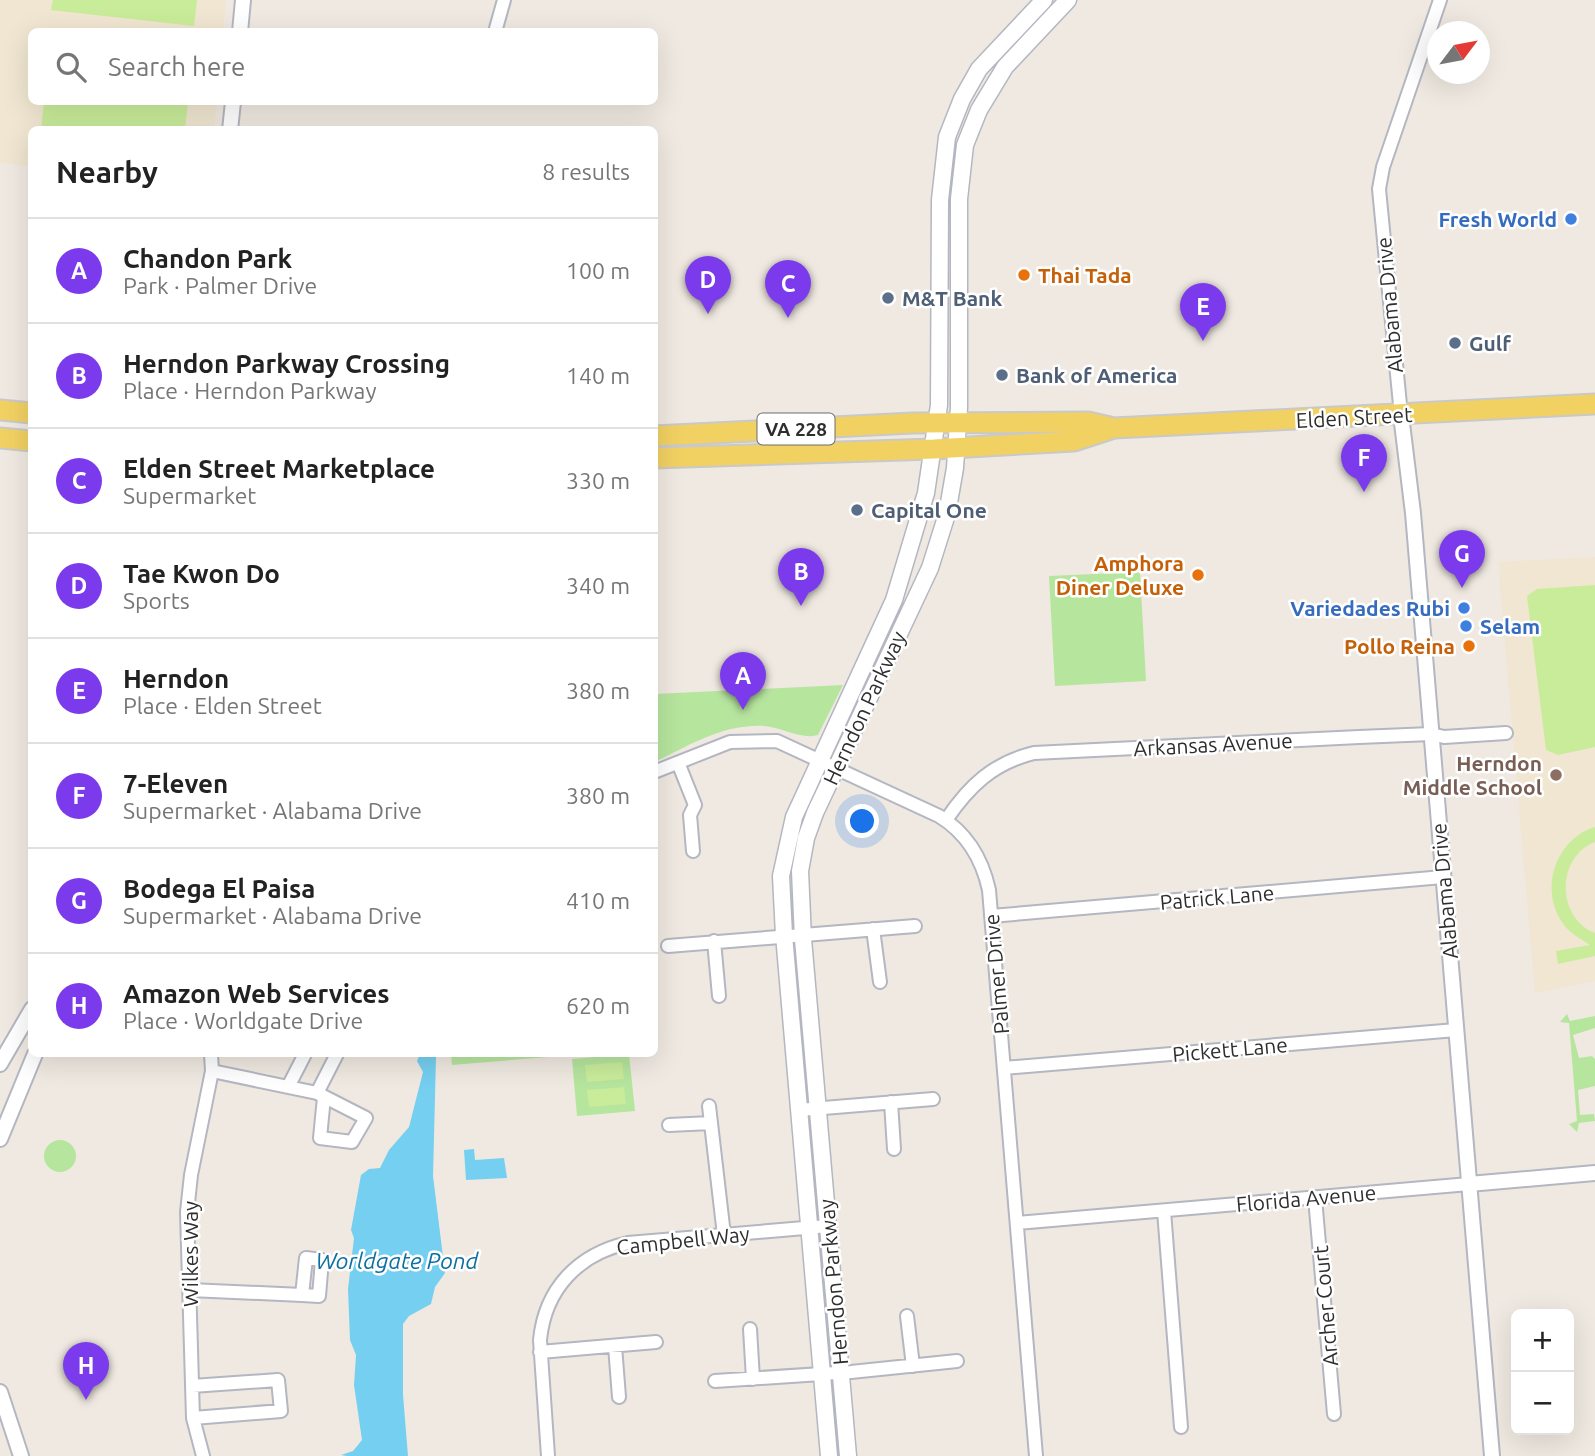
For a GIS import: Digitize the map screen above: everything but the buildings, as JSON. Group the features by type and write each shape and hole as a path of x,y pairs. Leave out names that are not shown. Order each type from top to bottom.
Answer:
{"main road":[{"name":"Herndon Parkway","path":"829,1456 781,876 786,846 799,804 902,580 922,513 937,424 940,192 947,137 961,99 979,69 1044,0"},
{"name":"Herndon Parkway","path":"848,1456 803,933 802,855 810,826 836,767 938,548 951,495 958,425 959,199 965,145 979,110 1005,67 1068,0"},
{"name":"Elden Street","path":"658,458 956,448 1074,441 1114,428 1595,404"},
{"path":"0,410 28,413"},
{"name":"Elden Street","path":"658,436 937,424 1088,422 1114,428"},
{"path":"0,438 28,442"}],"street":[{"path":"240,28 243,0"},
{"path":"496,28 504,0"},
{"name":"Alabama Drive","path":"1440,0 1383,167 1379,190 1413,513 1492,1456"},
{"path":"230,126 233,105"},
{"name":"Arkansas Avenue","path":"946,820 962,797 986,773 1009,761 1034,753 1431,733 1444,737 1506,733"},
{"name":"Palmer Drive","path":"658,771 679,765 713,747 746,739 778,741 946,820 963,835 981,862 989,890 1036,1456"},
{"path":"679,765 695,805 690,815 693,851"},
{"name":"Patrick Lane","path":"991,916 1443,877"},
{"path":"667,946 915,926"},
{"path":"873,929 880,982"},
{"path":"714,941 719,996"},
{"path":"0,1064 28,1016"},
{"name":"Pickett Lane","path":"1004,1068 1456,1030"},
{"path":"0,1139 34,1057"},
{"name":"Wilkes Way","path":"203,1456 193,1418 187,1212 191,1175 212,1071 211,1057"},
{"path":"288,1087 303,1057"},
{"path":"212,1071 321,1095 336,1057"},
{"path":"799,1110 933,1099"},
{"path":"891,1102 894,1149"},
{"path":"709,1105 724,1235"},
{"path":"669,1125 711,1123"},
{"name":"Florida Avenue","path":"1017,1223 1595,1173"},
{"name":"Archer Court","path":"1315,1198 1334,1414"},
{"path":"1164,1211 1181,1427"},
{"name":"Campbell Way","path":"548,1456 540,1352 541,1324 552,1296 584,1260 598,1252 628,1242 828,1226"},
{"path":"190,1290 302,1295"},
{"path":"907,1316 913,1366"},
{"path":"750,1329 753,1379"},
{"path":"540,1352 656,1342"},
{"path":"615,1346 619,1397"},
{"path":"715,1381 841,1373 957,1361"},
{"path":"192,1386 278,1380 281,1411 193,1418"},
{"path":"0,1392 21,1456"}],"shaded area":[{"path":"0,0 226,0 223,28 28,28 28,105 217,105 214,126 28,126 28,166 0,163"},
{"name":"Herndon Middle School","path":"1595,557 1595,981 1535,993 1498,562"}],"green space":[{"path":"53,0 197,0 194,26 51,10"},
{"path":"44,105 188,105 185,126 41,126"},
{"path":"1140,572 1146,681 1055,686 1049,576"},
{"path":"1595,585 1595,747 1558,755 1546,750 1527,596 1537,589"},
{"path":"843,685 818,735 805,736 764,726 735,728 707,737 658,761 658,694"},
{"path":"1595,827 1595,842 1573,860 1566,888 1573,915 1595,933 1595,956 1558,964 1556,951 1590,945 1567,928 1556,912 1552,897 1555,868 1570,843 1581,833"},
{"path":"1567,1014 1570,1021 1595,1016 1595,1028 1573,1035 1579,1058 1592,1056 1595,1059 1595,1086 1578,1090 1580,1115 1594,1114 1595,1121 1579,1123 1577,1132 1569,1124 1577,1121 1569,1023 1560,1022"},
{"path":"451,1057 548,1057 452,1065"},
{"path":"629,1057 635,1111 577,1116 572,1059"},
{"path":"622,1062 624,1079 587,1082 585,1065"},
{"path":"624,1087 626,1104 589,1107 587,1090"},
{"path":"60,1140 71,1145 76,1156 71,1167 60,1172 49,1167 44,1156 49,1145"}],"water":[{"name":"Worldgate Pond","path":"419,1057 436,1057 433,1176 445,1273 435,1287 431,1304 409,1316 403,1324 403,1395 408,1456 341,1455 353,1451 362,1440 354,1385 356,1355 350,1340 348,1289 354,1238 351,1230 361,1175 369,1169 380,1168 389,1150 409,1127 423,1072 417,1061"},
{"path":"474,1149 475,1160 504,1158 507,1178 466,1180 464,1150"}],"place":[{"name":"Fresh World","path":"1571,219"},
{"name":"Thai Tada","path":"1024,275"},
{"name":"M&T Bank","path":"888,298"},
{"name":"Tae Kwon Do","path":"708,314"},
{"name":"Elden Street Marketplace","path":"788,318"},
{"name":"Herndon","path":"1203,341"},
{"name":"Gulf","path":"1455,343"},
{"name":"Bank of America","path":"1002,375"},
{"name":"7-Eleven","path":"1364,492"},
{"name":"Capital One","path":"857,510"},
{"name":"Amphora Diner Deluxe","path":"1198,575"},
{"name":"Bodega El Paisa","path":"1462,588"},
{"name":"Herndon Parkway Crossing","path":"801,606"},
{"name":"Variedades Rubi","path":"1464,608"},
{"name":"Selam","path":"1466,626"},
{"name":"Pollo Reina","path":"1469,646"},
{"name":"Chandon Park","path":"743,710"},
{"name":"Herndon Middle School","path":"1556,775"},
{"name":"Amazon Web Services","path":"86,1400"}]}
